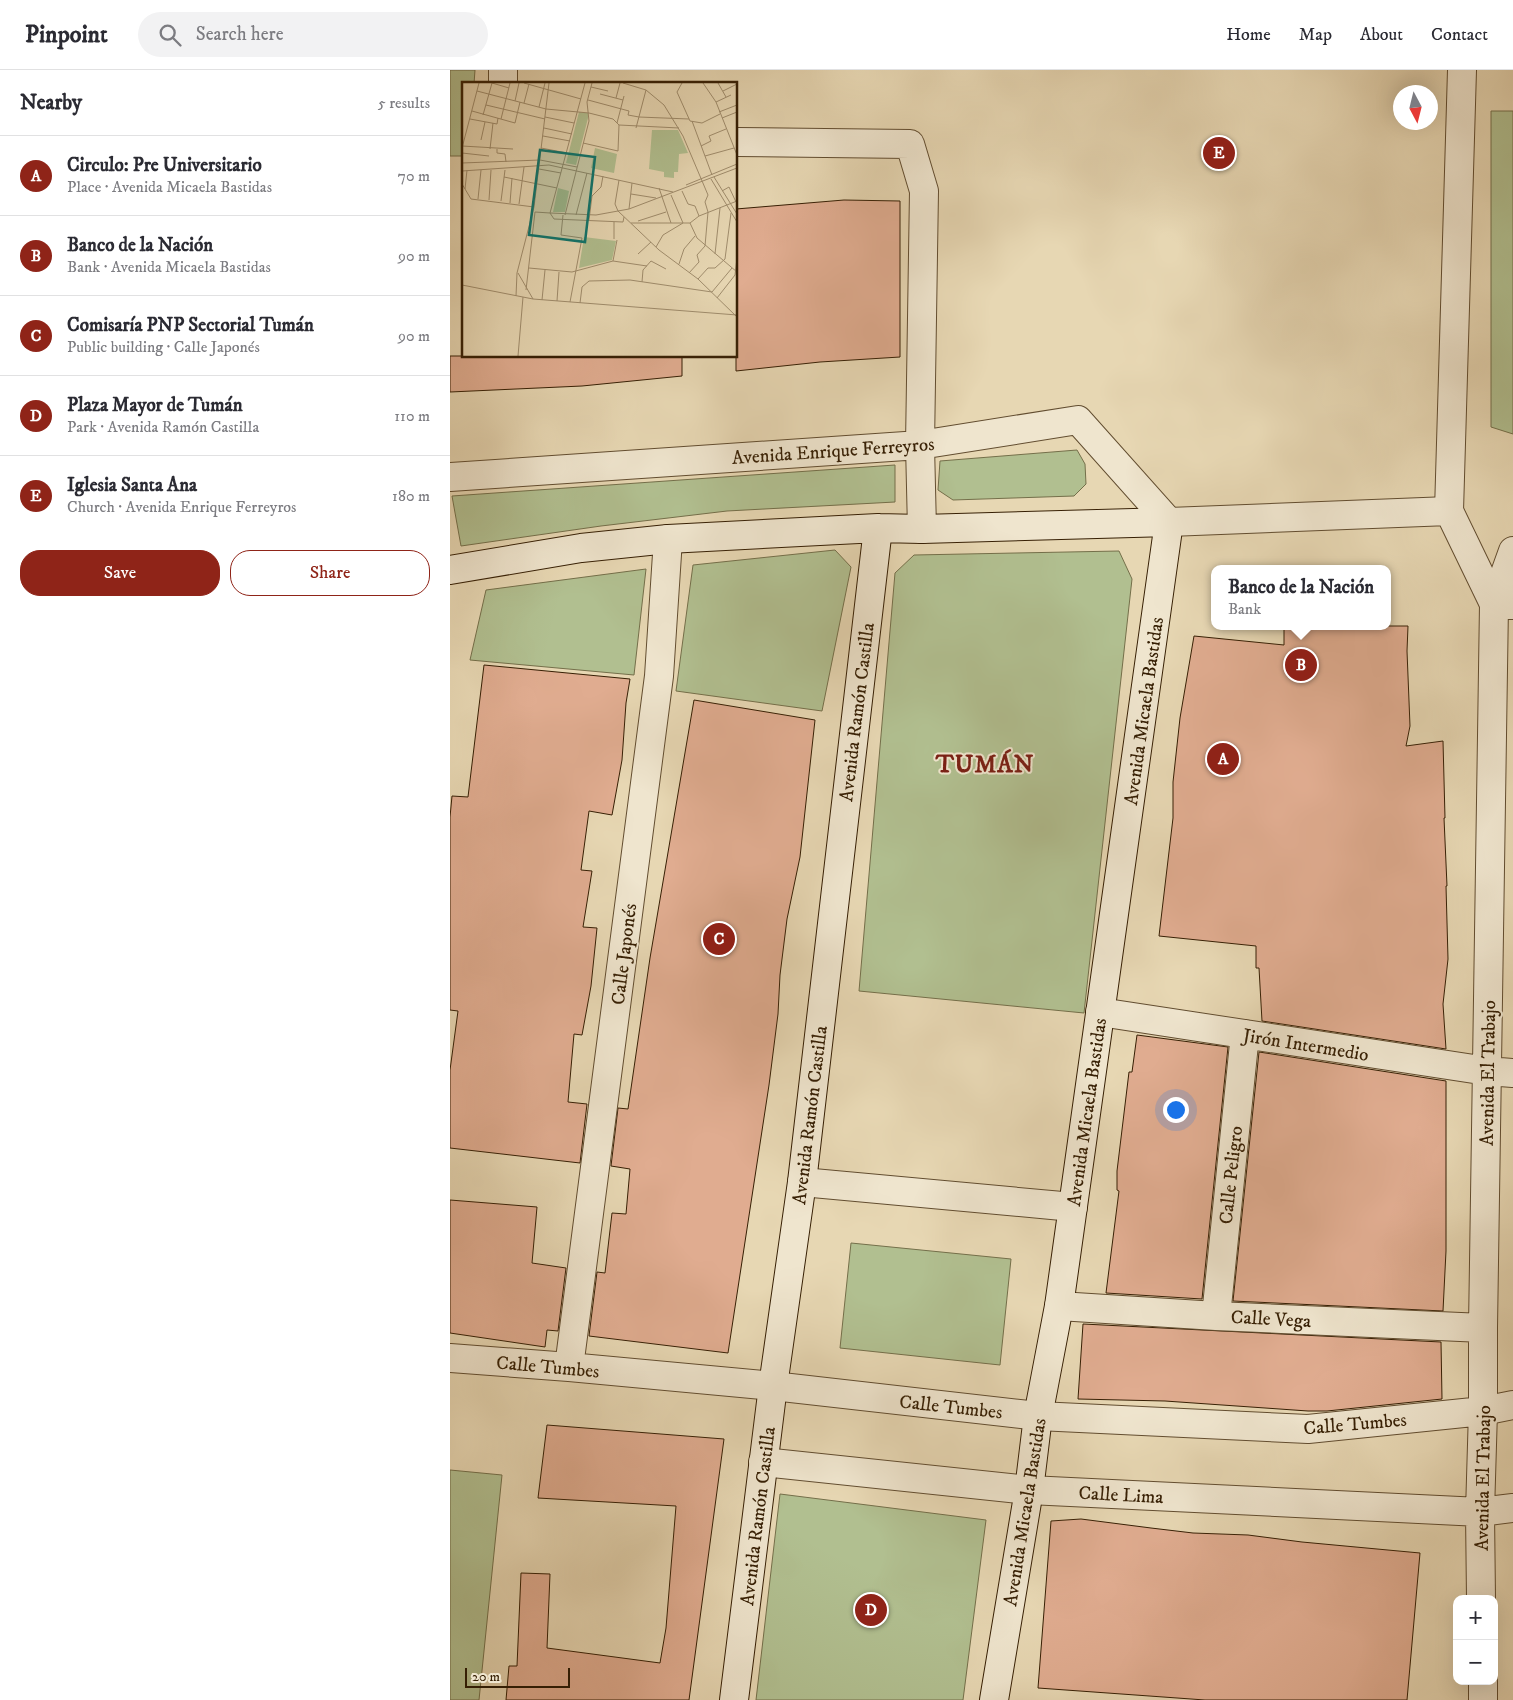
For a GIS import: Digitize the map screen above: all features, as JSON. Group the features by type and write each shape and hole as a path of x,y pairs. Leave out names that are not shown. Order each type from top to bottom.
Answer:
{"street":[{"path":"1462,70 1449,511 1503,605"},
{"path":"738,142 910,144 924,191 920,445 922,529"},
{"name":"Avenida Enrique Ferreyros","path":"450,478 920,445 1078,420 1169,522"},
{"path":"450,570 581,548 668,539 878,528 922,529 1169,522 1449,511"},
{"name":"Avenida Micaela Bastidas","path":"994,1700 1029,1490 1038,1416 1059,1306 1169,522"},
{"name":"Avenida Ramón Castilla","path":"734,1700 772,1386 802,1182 878,528"},
{"name":"Calle Japonés","path":"569,1367 658,676 668,539"},
{"name":"Avenida El Trabajo","path":"1481,1595 1480,1512 1483,1328 1500,1072 1503,605 1513,551"},
{"name":"Jirón Intermedio","path":"1100,1012 1500,1072"},
{"name":"Calle Peligro","path":"1216,1316 1245,1034"},
{"path":"802,1182 1073,1207"},
{"name":"Calle Vega","path":"1059,1306 1216,1316 1483,1328"},
{"name":"Calle Tumbes","path":"450,1358 772,1386 1038,1416 1308,1429 1483,1411 1513,1405"},
{"name":"Calle Lima","path":"763,1462 1029,1490 1480,1512 1513,1508"},
{"path":"1483,1685 1483,1700"}],"green space":[{"path":"450,70 475,70 474,82 462,82 462,156 450,156"},
{"path":"1491,111 1513,111 1513,434 1491,427"},
{"path":"1077,450 1085,464 1086,484 1074,496 953,500 938,490 940,461"},
{"path":"895,465 895,502 727,511 601,526 461,546 452,496"},
{"path":"835,550 851,567 822,711 676,691 693,565"},
{"path":"1119,551 1132,579 1084,1013 859,991 895,573 914,555"},
{"path":"646,569 634,675 470,660 486,590"},
{"path":"851,1243 1011,1259 1000,1365 840,1348"},
{"path":"450,1470 502,1475 479,1700 450,1700"},
{"path":"780,1494 986,1520 963,1700 756,1700"}],"building":[{"path":"844,200 900,201 900,357 820,362 736,371 736,358 738,358 738,209"},
{"path":"450,356 462,356 462,358 682,358 682,376 582,386 450,392"},
{"path":"1391,626 1408,626 1410,726 1406,746 1443,741 1448,959 1443,1004 1446,1049 1262,1021 1259,968 1256,968 1256,946 1159,936 1173,818 1173,782 1180,718 1194,636 1284,645 1284,630 1391,630"},
{"path":"484,665 630,679 626,703 622,760 612,815 589,811 581,870 592,871 583,927 597,928 591,986 582,1035 574,1034 568,1102 587,1104 580,1163 450,1148 450,1070 458,1011 450,1010 450,817 452,796 468,797"},
{"path":"694,700 815,720 800,857 787,919 769,1085 728,1353 589,1336 597,1272 605,1273 612,1213 626,1214 630,1169 611,1166 618,1108 628,1109 650,958"},
{"path":"1137,1035 1228,1047 1202,1299 1106,1293 1119,1191 1117,1190 1117,1171 1129,1072 1132,1072"},
{"path":"1259,1052 1446,1081 1446,1251 1443,1311 1233,1301"},
{"path":"450,1200 537,1207 532,1263 566,1268 558,1331 547,1330 545,1347 450,1333"},
{"path":"1083,1324 1441,1342 1442,1399 1327,1411 1308,1411 1165,1401 1078,1399"},
{"path":"547,1425 724,1439 689,1700 506,1700 509,1666 517,1666 521,1573 550,1574 547,1648 660,1663 666,1628 676,1506 538,1498"},
{"path":"1081,1519 1193,1533 1248,1535 1420,1553 1407,1700 1205,1700 1038,1688 1051,1521"}],"place":[{"name":"Iglesia Santa Ana","path":"1219,153"},
{"name":"Banco de la Nación","path":"1301,665"},
{"name":"Circulo: Pre Universitario","path":"1223,759"},
{"name":"Comisaría PNP Sectorial Tumán","path":"719,939"},
{"name":"Plaza Mayor de Tumán","path":"871,1610"}],"district":[{"name":"TUMÁN","path":"985,764"}]}
